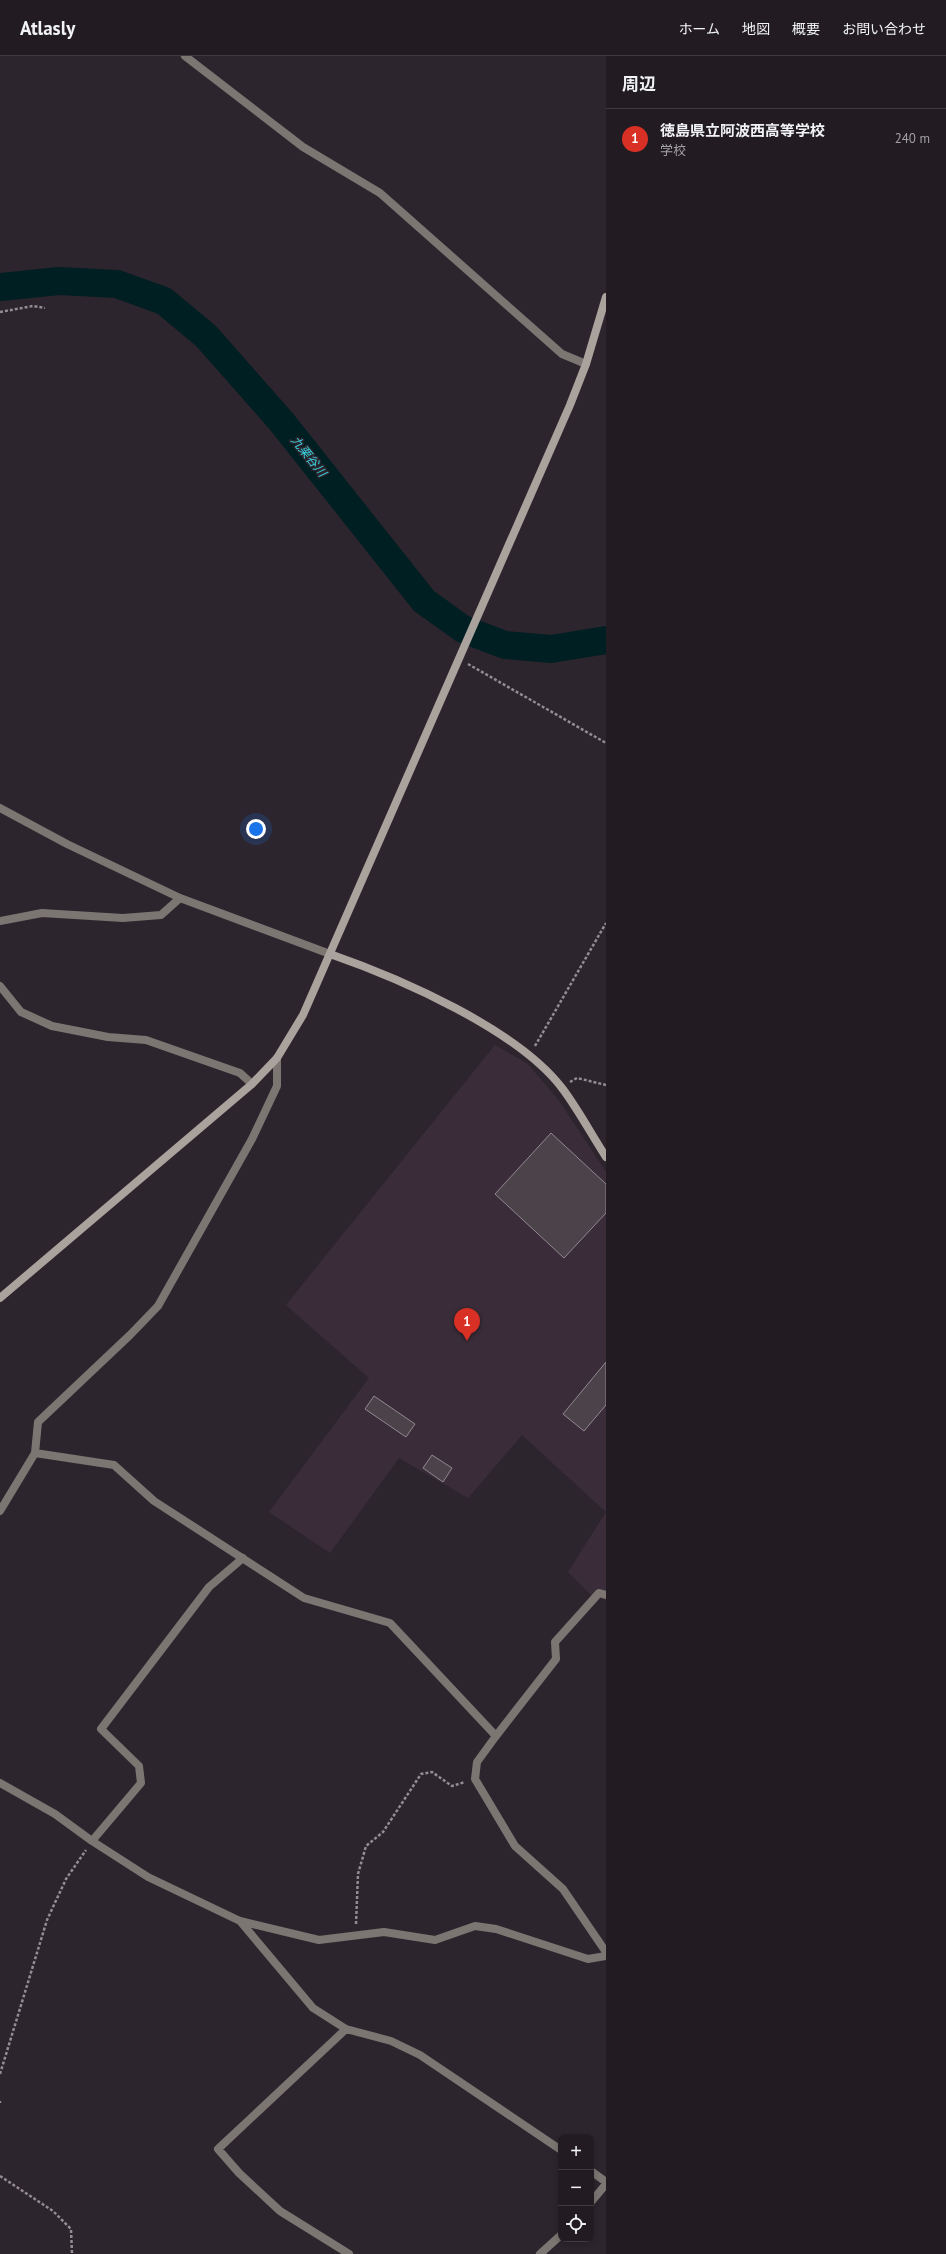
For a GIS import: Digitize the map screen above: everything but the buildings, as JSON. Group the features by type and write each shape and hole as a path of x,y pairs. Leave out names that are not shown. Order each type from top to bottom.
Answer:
{"street":[{"path":"185,56 303,147 380,193 562,354 586,364"},
{"path":"0,1298 252,1084 277,1058 303,1015 460,656 586,364 606,297"},
{"path":"0,808 67,844 180,898 370,968 474,1018 529,1054 561,1087 606,1156"},
{"path":"0,921 42,913 123,918 161,915 180,898"},
{"path":"0,986 21,1012 52,1026 108,1037 146,1040 240,1074 252,1084"},
{"path":"0,1511 35,1452 38,1422 130,1335 158,1306 252,1139 277,1086 277,1058"},
{"path":"35,1452 114,1465 154,1501 304,1598 390,1623 496,1736"},
{"path":"92,1841 141,1782 139,1766 101,1729 209,1587 242,1558"},
{"path":"606,1595 599,1592 555,1642 556,1659 496,1736 478,1762 475,1779 515,1846 563,1889 606,1952"},
{"path":"0,1783 55,1814 92,1841 148,1877 240,1921 319,1940 384,1932 435,1940 475,1926 496,1929 588,1959 606,1956"},
{"path":"240,1921 313,2008 346,2029 391,2041 420,2055 558,2148"},
{"path":"346,2029 218,2149 239,2172 280,2211 349,2254"},
{"path":"594,2173 606,2183 594,2198"},
{"path":"540,2254 558,2238"}],"path":[{"path":"0,312 33,306 45,308"},
{"path":"460,656 606,744"},
{"path":"529,1054 606,923"},
{"path":"561,1087 577,1078 606,1086"},
{"path":"356,1936 358,1874 366,1846 383,1832 421,1774 432,1772 452,1786 475,1779"},
{"path":"0,2074 47,1920 66,1879 92,1841"},
{"path":"0,2176 53,2211 71,2229 72,2254"}],"shaded area":[{"path":"495,1045 528,1064 560,1102 606,1172 606,1512 522,1435 468,1498 399,1458 330,1553 269,1512 369,1378 286,1305"},
{"path":"606,1512 605,1600 591,1595 568,1572"}],"waterway":[{"name":"九栗谷川","path":"0,287 59,281 117,284 164,301 206,336 281,421 424,601 463,629 505,645 551,649 606,640"}],"place":[{"name":"徳島県立阿波西高等学校","path":"467,1341"}]}
